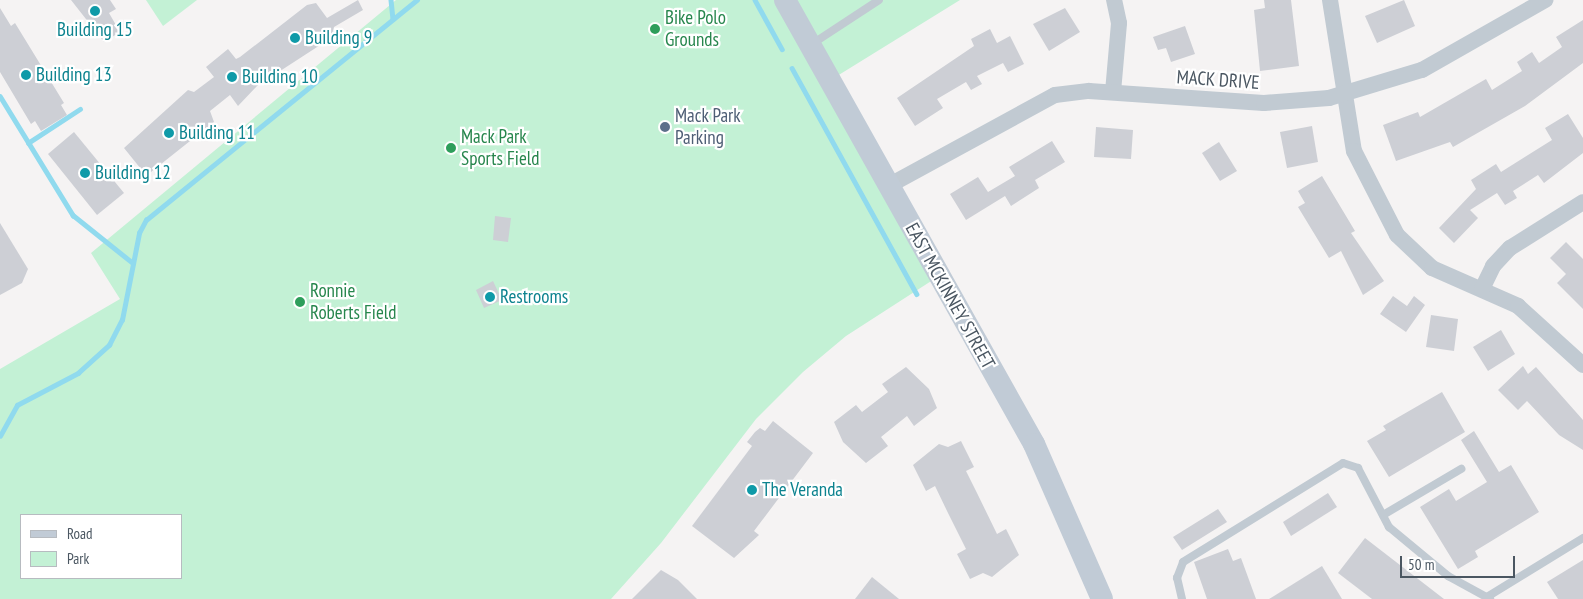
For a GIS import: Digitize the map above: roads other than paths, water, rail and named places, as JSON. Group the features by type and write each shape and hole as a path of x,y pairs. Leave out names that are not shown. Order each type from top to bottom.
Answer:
{"main road":[{"name":"EAST MCKINNEY STREET","path":"785,0 1048,472 1102,599"}],"street":[{"path":"1114,0 1119,23 1114,92"},
{"path":"1330,0 1343,94 1358,164 1397,235 1432,268 1482,289 1527,312 1583,365"},
{"name":"MACK DRIVE","path":"888,186 1046,98 1079,91 1264,103 1343,94 1441,62 1545,0"},
{"path":"1482,289 1493,266 1510,248 1583,202"}],"lane":[{"path":"810,45 880,0"},
{"path":"1182,599 1177,578 1183,562 1343,463 1358,468 1389,527 1448,576 1489,598 1583,538"},
{"path":"1383,515 1461,469"}],"waterway":[{"path":"391,0 393,19"},
{"path":"0,436 17,405 78,373 109,345 122,320 139,233 146,220 417,0"},
{"path":"755,0 782,49"},
{"path":"792,68 917,294"},
{"path":"0,96 73,215 133,263"},
{"path":"28,143 80,109"}],"place":[{"name":"Building 15","path":"95,11"},
{"name":"Bike Polo Grounds","path":"655,29"},
{"name":"Building 9","path":"295,38"},
{"name":"Building 13","path":"26,75"},
{"name":"Building 10","path":"232,77"},
{"name":"Mack Park Parking","path":"665,127"},
{"name":"Building 11","path":"169,133"},
{"name":"Mack Park Sports Field","path":"451,148"},
{"name":"Building 12","path":"85,173"},
{"name":"Restrooms","path":"490,297"},
{"name":"Ronnie Roberts Field","path":"300,302"},
{"name":"The Veranda","path":"752,490"}]}
